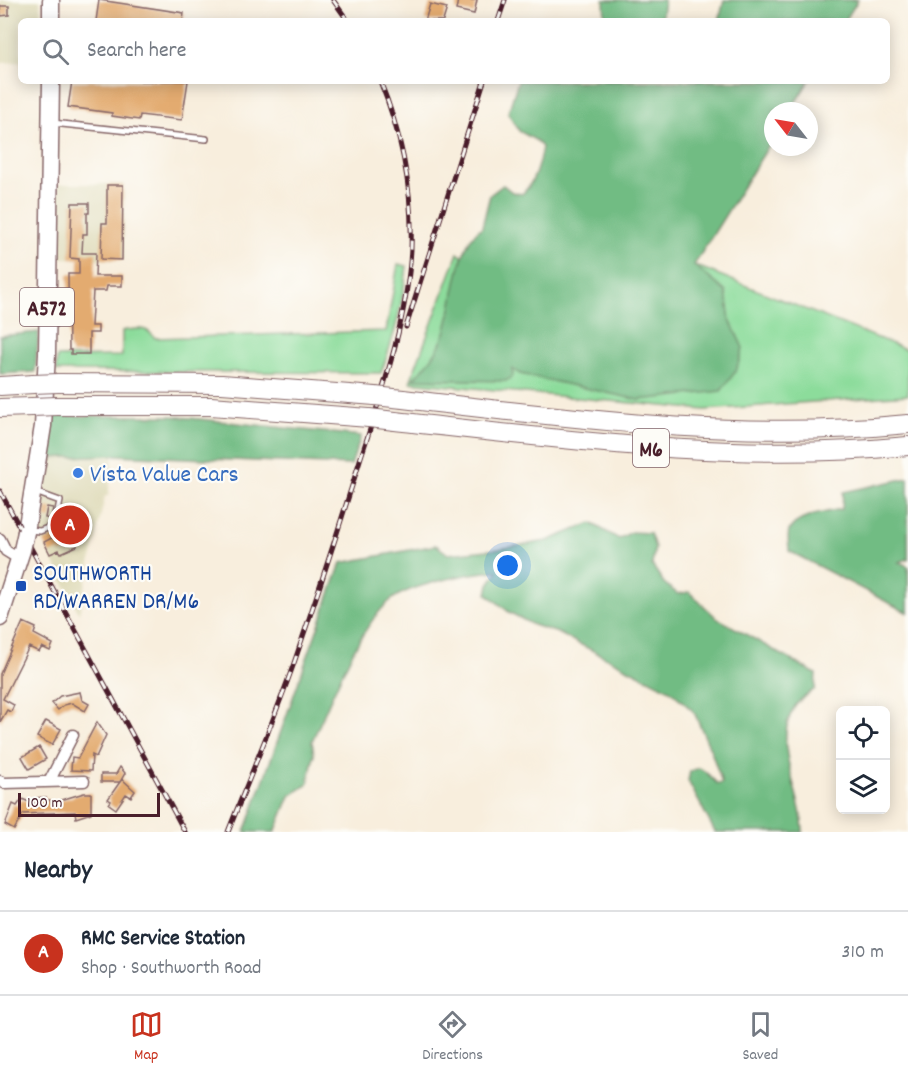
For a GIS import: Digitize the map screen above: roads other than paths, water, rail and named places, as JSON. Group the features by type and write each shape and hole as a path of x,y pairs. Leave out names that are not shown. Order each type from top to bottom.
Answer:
{"highway":[{"name":"M6","path":"0,386 58,383 222,384 375,396 635,424 705,428 836,429 908,424"},
{"name":"M6","path":"0,408 211,406 369,418 630,447 701,451 827,451 908,446"}],"main road":[{"path":"51,0 51,18"},
{"name":"A572","path":"0,618 27,531 43,426 47,354 51,84"}],"street":[{"path":"0,539 6,551 21,555"},
{"path":"49,782 73,735"},
{"path":"0,795 2,782 84,781"}],"lane":[{"path":"50,123 206,139"},
{"path":"27,531 40,531 55,525 60,501 34,492"}],"railway":[{"path":"333,0 346,18"},
{"path":"499,18 505,0"},
{"path":"228,832 294,663 385,383 399,330 409,276 410,206 400,143 381,84"},
{"path":"406,327 483,84"},
{"path":"0,491 185,832"}],"place":[{"name":"Vista Value Cars","path":"78,473"},
{"name":"RMC Service Station","path":"70,525"},
{"name":"SOUTHWORTH RD/WARREN DR/M6","path":"21,586"}]}
